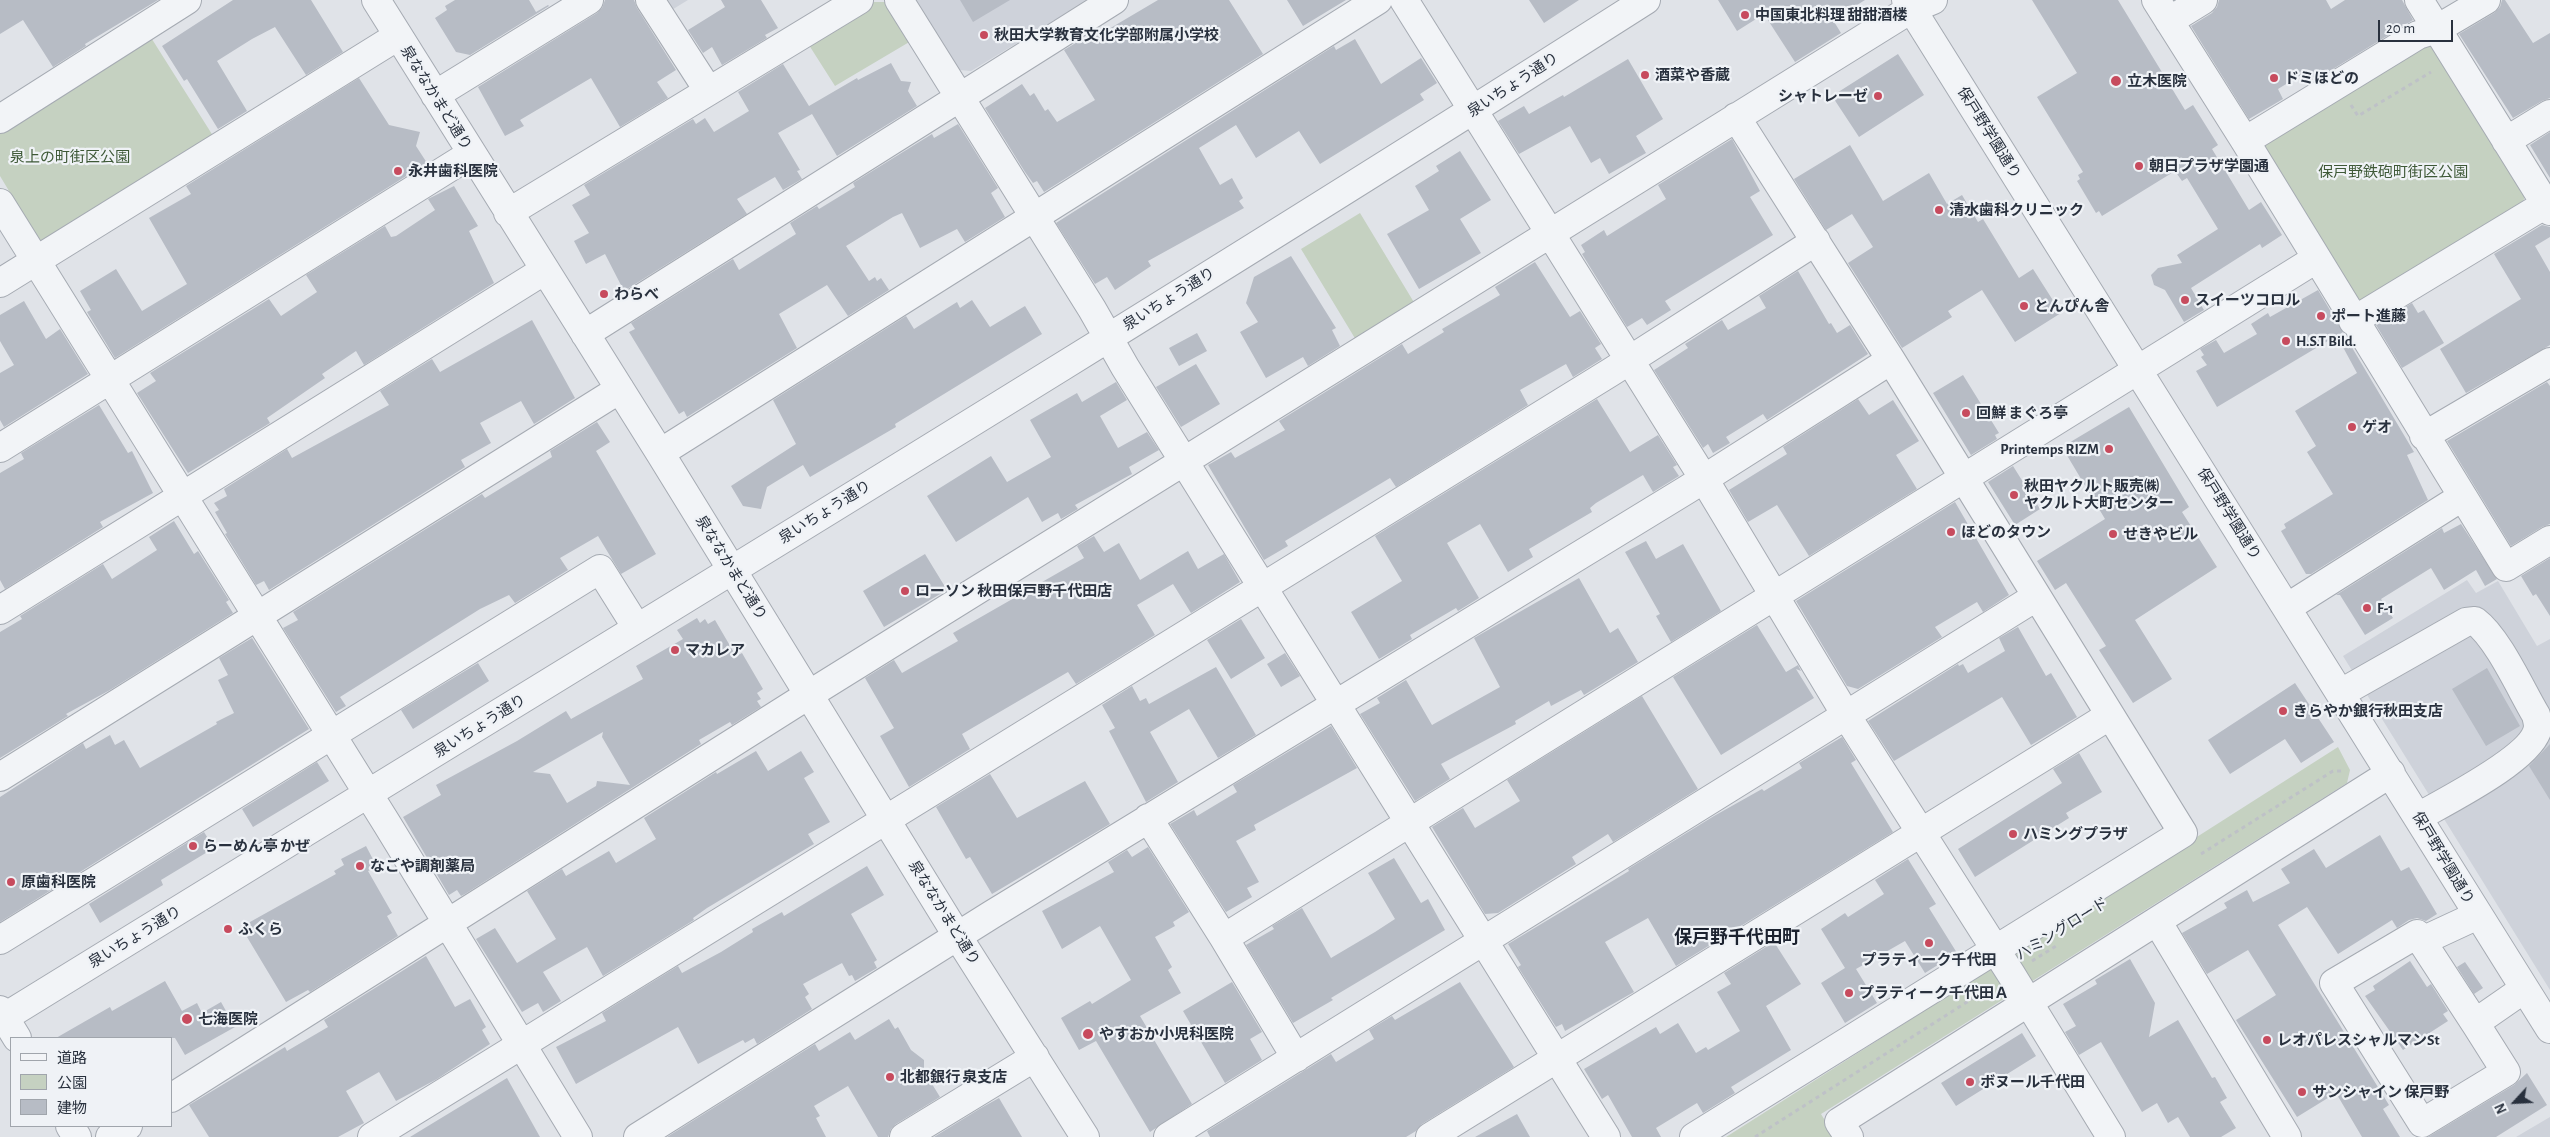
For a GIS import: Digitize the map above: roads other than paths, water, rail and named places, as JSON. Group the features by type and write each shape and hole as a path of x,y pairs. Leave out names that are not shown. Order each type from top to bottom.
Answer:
{"street":[{"path":"0,119 187,0"},
{"name":"泉ななかまど通り","path":"376,0 508,213 660,452 958,937 1085,1137"},
{"path":"435,95 589,0"},
{"path":"650,0 708,90"},
{"path":"508,213 859,0"},
{"path":"899,0 1035,217 1335,706 1410,822 1482,942 1606,1137"},
{"path":"585,334 1114,0"},
{"path":"660,452 1378,0"},
{"path":"1404,0 1704,479 1846,715 1995,948 2111,1137"},
{"name":"泉いちょう通り","path":"5,1021 1474,110 1646,0"},
{"path":"2204,0 2162,11 2245,141 2353,321 2506,567 2550,540"},
{"path":"2353,321 2548,207 2419,0"},
{"path":"2245,141 2418,35 2437,29 2486,0"},
{"path":"172,1097 810,694 1550,234 1917,3"},
{"name":"保戸野学園通り","path":"1917,3 2139,371 2550,1029"},
{"path":"0,283 398,36"},
{"path":"2506,141 2550,114"},
{"path":"1694,1137 1995,948 2183,834 1891,360 1736,117"},
{"path":"0,448 471,154"},
{"path":"0,203 369,794 447,925 578,1137"},
{"path":"372,1137 1630,360 1816,241"},
{"path":"1224,938 2139,371 2316,259"},
{"path":"0,610 183,498 545,270"},
{"path":"638,1137 1148,818 1335,706 1704,479 1891,360"},
{"path":"2424,436 2550,362"},
{"path":"0,777 620,389"},
{"path":"2288,607 2462,497"},
{"path":"0,940 600,569 637,628"},
{"path":"1168,1137 2036,597"},
{"path":"2341,693 2466,622 2475,621 2481,625 2498,649 2536,715 2538,726 2534,738 2506,766 2418,817"},
{"path":"1430,1137 2109,716"},
{"path":"1844,1129 2028,1001 2391,772"},
{"path":"1148,818 1224,938 1296,1058"},
{"path":"2422,942 2478,915"},
{"path":"2157,921 2287,1137"},
{"path":"2417,934 2475,1023 2506,1072 2422,1123 2334,983 2417,934"},
{"path":"2475,1023 2524,989"},
{"path":"904,1137 1035,1057"},
{"path":"110,1137 126,1127"}],"place":[{"name":"中国東北料理 甜甜酒楼","path":"1745,15"},
{"name":"秋田大学教育文化学部附属小学校","path":"984,35"},
{"name":"酒菜や香蔵","path":"1645,75"},
{"name":"ドミほどの","path":"2274,78"},
{"name":"立木医院","path":"2116,81"},
{"name":"シャトレーゼ","path":"1878,96"},
{"name":"朝日プラザ学園通","path":"2139,166"},
{"name":"永井歯科医院","path":"398,171"},
{"name":"清水歯科クリニック","path":"1939,210"},
{"name":"わらべ","path":"604,294"},
{"name":"スイーツコロル","path":"2185,300"},
{"name":"とんぴん舎","path":"2024,306"},
{"name":"ポート進藤","path":"2321,316"},
{"name":"H.S.T Bild.","path":"2286,341"},
{"name":"回鮮 まぐろ亭","path":"1966,413"},
{"name":"ゲオ","path":"2352,427"},
{"name":"Printemps RIZM","path":"2109,449"},
{"name":"秋田ヤクルト販売㈱ ヤクルト大町センター","path":"2014,495"},
{"name":"ほどのタウン","path":"1951,532"},
{"name":"せきやビル","path":"2113,534"},
{"name":"ローソン 秋田保戸野千代田店","path":"905,591"},
{"name":"F-1","path":"2367,608"},
{"name":"マカレア","path":"675,650"},
{"name":"きらやか銀行秋田支店","path":"2283,711"},
{"name":"ハミングプラザ","path":"2013,834"},
{"name":"らーめん亭 かぜ","path":"193,846"},
{"name":"なごや調剤薬局","path":"360,866"},
{"name":"原歯科医院","path":"11,882"},
{"name":"ふくら","path":"228,929"},
{"name":"プラティーク千代田","path":"1929,943"},
{"name":"プラティーク千代田Ａ","path":"1849,993"},
{"name":"七海医院","path":"187,1019"},
{"name":"やすおか小児科医院","path":"1088,1034"},
{"name":"レオパレスシャルマンSt","path":"2267,1040"},
{"name":"北都銀行 泉支店","path":"890,1077"},
{"name":"ボヌール千代田","path":"1970,1082"},
{"name":"サンシャイン 保戸野","path":"2302,1092"}],"district":[{"name":"保戸野千代田町","path":"1737,938"}],"park label":[{"name":"泉上の町街区公園","path":"70,157"},
{"name":"保戸野鉄砲町街区公園","path":"2393,172"}]}
